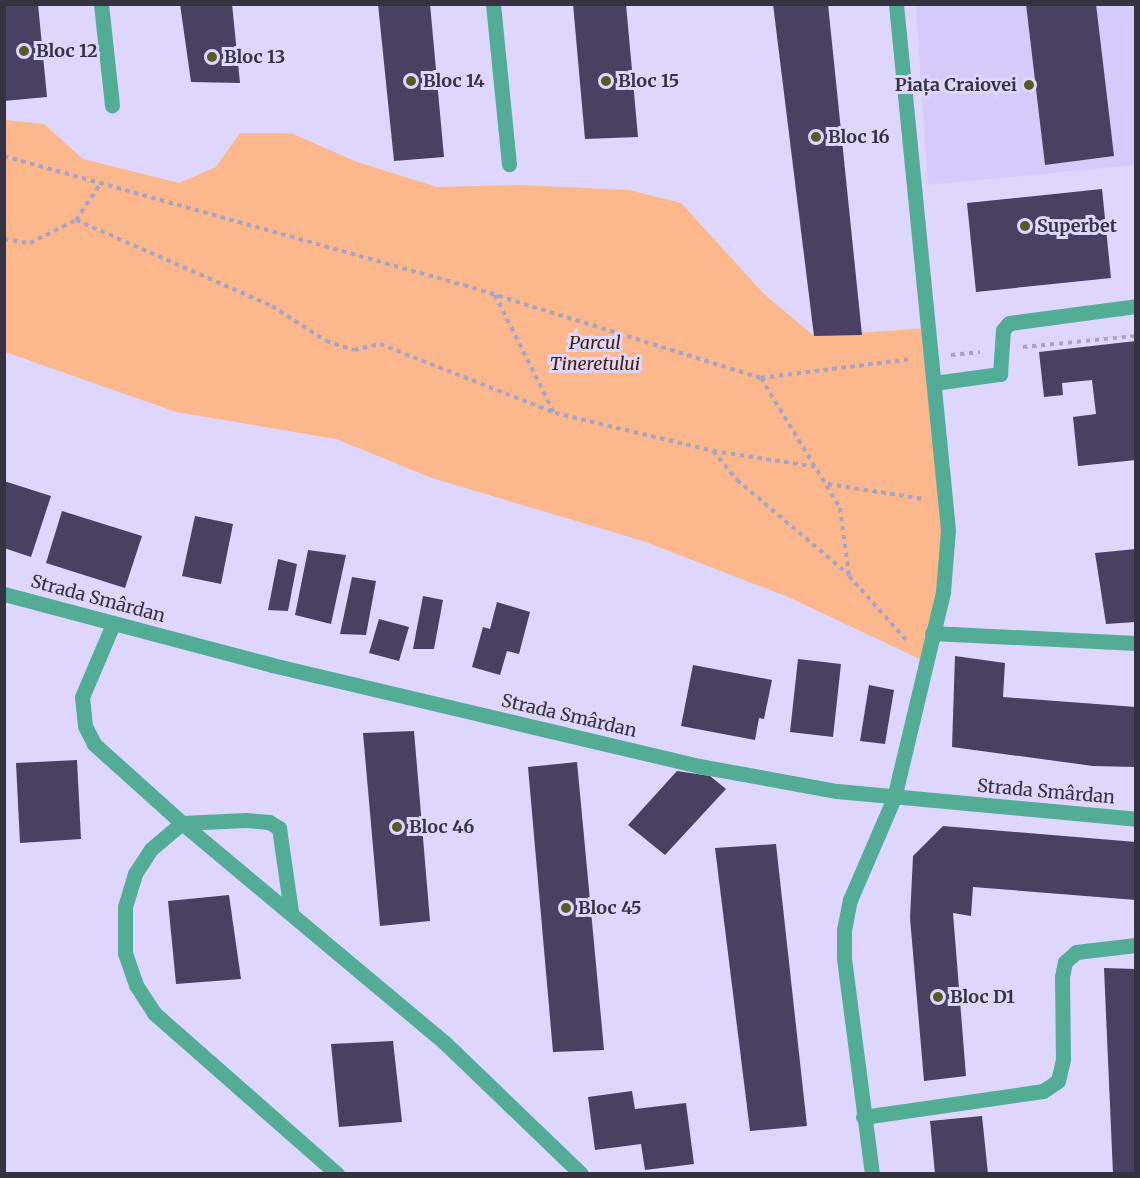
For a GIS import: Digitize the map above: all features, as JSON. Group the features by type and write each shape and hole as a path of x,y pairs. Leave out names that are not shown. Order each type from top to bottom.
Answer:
{"street":[{"path":"101,4 112,105"},
{"path":"493,4 509,164"},
{"path":"872,1173 844,957 844,930 850,900 894,798 924,661 943,592 946,503 896,4"},
{"path":"934,383 1000,374 1003,330 1009,323 1136,306"},
{"name":"Strada Smârdan","path":"4,594 113,624 699,766 894,798 1136,819"},
{"path":"113,624 82,697 85,726 94,744 182,823 291,911 444,1042 581,1173"},
{"path":"932,633 1136,643"},
{"path":"291,911 279,828 269,822 246,820 182,823 151,849 135,874 125,907 125,953 136,985 154,1013 337,1173"},
{"path":"863,1117 1043,1091 1058,1081 1063,1059 1062,977 1065,962 1076,952 1136,945"}],"path":[{"path":"4,156 495,295 761,378 818,467 840,508 849,576"},
{"path":"4,240 30,243 76,220 101,183"},
{"path":"76,220 272,306 326,340 354,350 380,344 555,413 713,451 818,467"},
{"path":"495,295 555,413"},
{"path":"713,451 737,480 849,576 924,661"},
{"path":"827,484 946,503"}],"shaded area":[{"name":"Piața Craiovei","path":"916,5 1135,5 1135,165 928,185"}],"green space":[{"name":"Parcul Tineretului","path":"4,120 44,124 83,159 179,183 216,167 240,133 291,133 357,162 437,187 520,185 629,190 681,203 764,294 814,336 928,328 948,530 924,661 788,597 643,541 432,478 336,439 176,412 5,352"}],"building":[{"name":"Bloc 12","path":"4,4 38,4 47,97 4,101"},
{"name":"Bloc 13","path":"180,4 232,4 240,83 191,82"},
{"name":"Bloc 14","path":"378,4 430,4 444,157 394,161"},
{"name":"Bloc 15","path":"573,4 626,4 638,137 585,139"},
{"name":"Bloc 16","path":"773,4 828,4 862,335 814,336"},
{"path":"1026,4 1096,4 1114,156 1045,165"},
{"path":"1102,189 1111,278 976,292 967,203"},
{"path":"1136,341 1136,460 1078,466 1073,417 1096,414 1092,380 1062,383 1063,395 1044,397 1039,352"},
{"path":"4,481 51,496 31,557 4,548"},
{"path":"62,511 142,536 125,588 46,563"},
{"path":"195,516 233,524 221,584 182,576"},
{"path":"1136,549 1136,622 1106,624 1095,553"},
{"path":"308,550 346,555 331,624 295,615"},
{"path":"278,559 297,564 288,611 268,610"},
{"path":"352,577 376,581 366,635 340,634"},
{"path":"423,596 443,600 434,649 413,649"},
{"path":"497,602 530,612 519,654 507,651 500,675 472,667 483,627 490,629"},
{"path":"379,619 409,627 399,661 369,653"},
{"path":"955,656 1005,663 1003,697 1136,707 1136,767 1093,766 952,747"},
{"path":"798,659 841,664 833,737 790,732"},
{"path":"693,665 772,680 764,719 759,718 755,740 681,726"},
{"path":"869,685 894,690 885,744 860,741"},
{"name":"Bloc 46","path":"414,731 430,921 380,926 363,733"},
{"path":"77,760 81,839 20,843 16,763"},
{"name":"Bloc 45","path":"577,762 604,1050 553,1052 528,767"},
{"path":"677,771 710,776 726,789 665,855 628,825"},
{"name":"Bloc D1","path":"943,826 1136,842 1136,900 973,887 971,916 953,913 966,1076 924,1081 910,918 913,856"},
{"path":"776,844 807,1126 750,1131 715,848"},
{"path":"229,895 241,979 176,984 168,901"},
{"path":"1104,968 1136,969 1136,1174 1113,1174"},
{"path":"393,1041 402,1122 339,1127 331,1044"},
{"path":"632,1091 635,1109 686,1103 694,1164 645,1170 641,1144 595,1150 588,1097"},
{"path":"982,1116 988,1174 935,1174 930,1121"}],"place":[{"name":"Bloc 12","path":"24,51"},
{"name":"Bloc 13","path":"212,57"},
{"name":"Bloc 14","path":"411,81"},
{"name":"Bloc 15","path":"606,81"},
{"name":"Piața Craiovei","path":"1029,85"},
{"name":"Bloc 16","path":"816,137"},
{"name":"Superbet","path":"1025,226"},
{"name":"Bloc 46","path":"397,827"},
{"name":"Bloc 45","path":"566,908"},
{"name":"Bloc D1","path":"938,997"}]}
